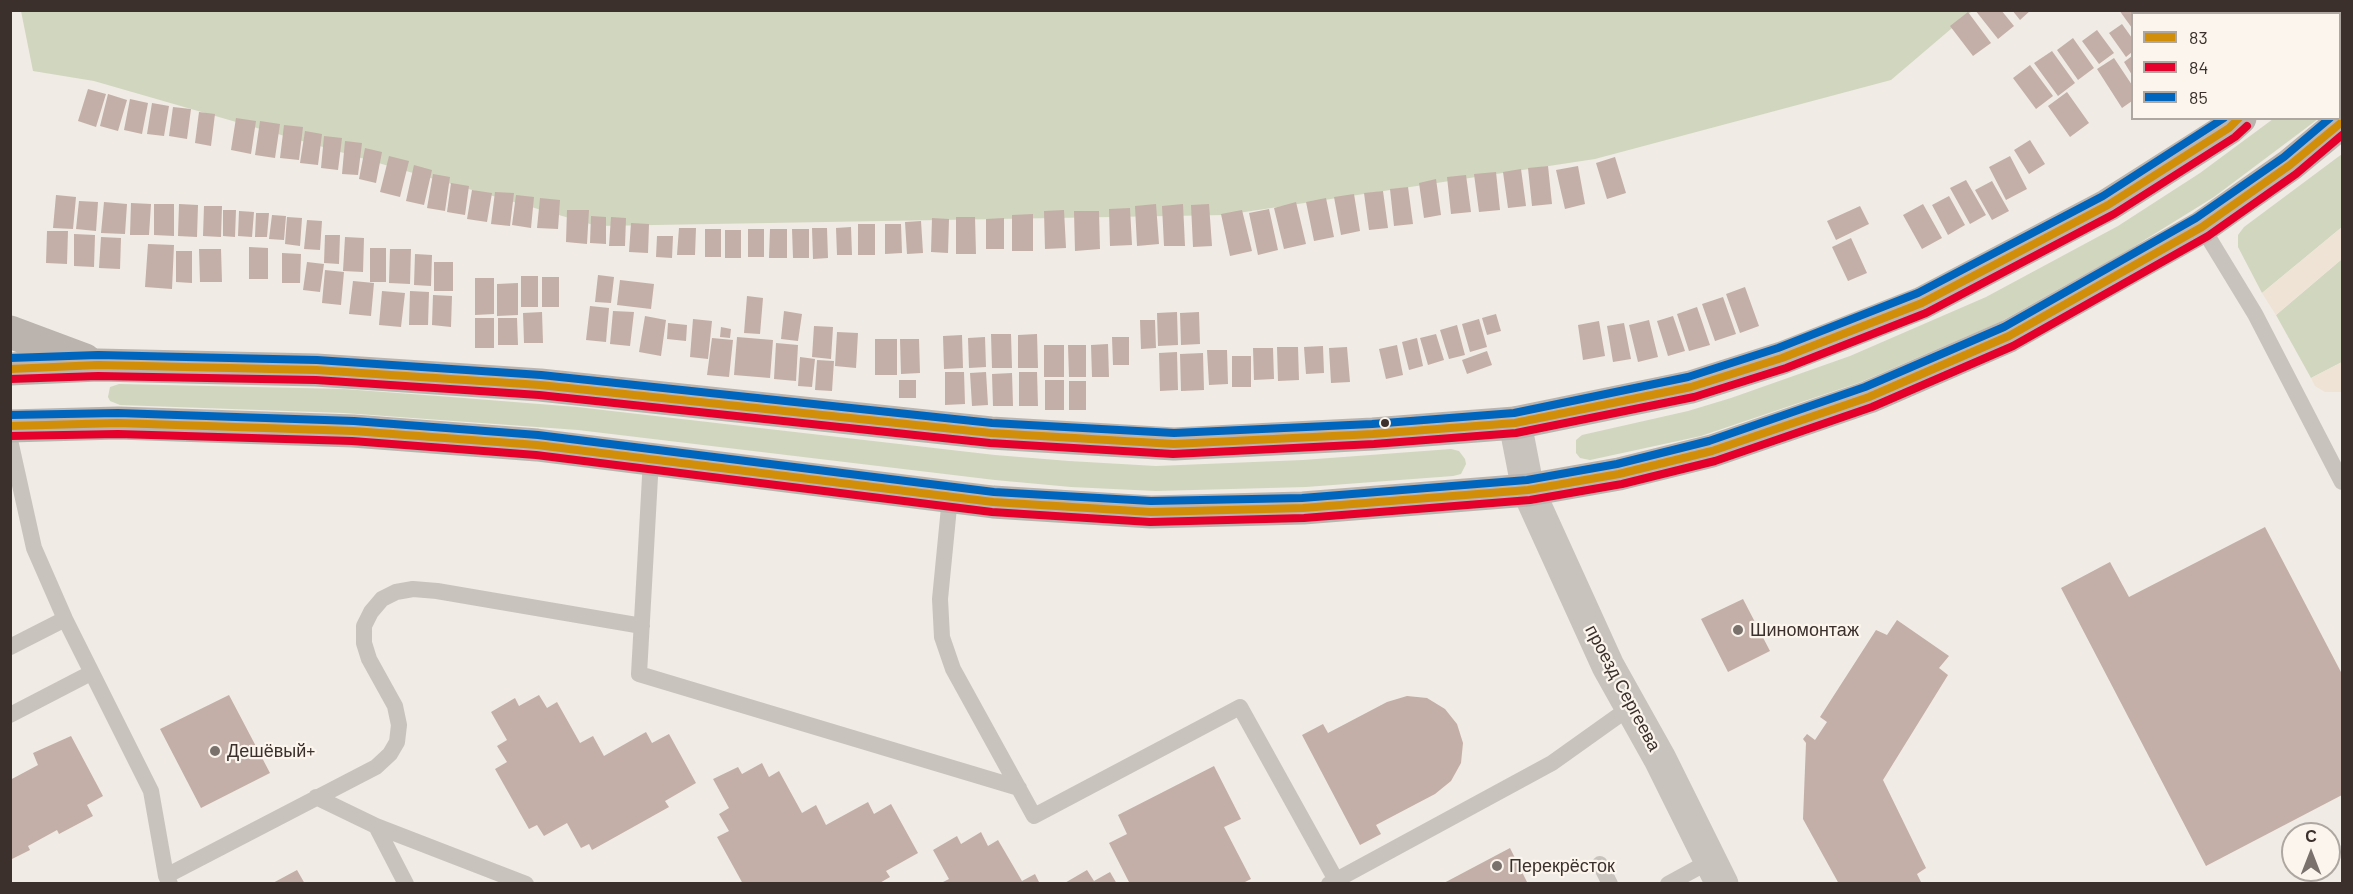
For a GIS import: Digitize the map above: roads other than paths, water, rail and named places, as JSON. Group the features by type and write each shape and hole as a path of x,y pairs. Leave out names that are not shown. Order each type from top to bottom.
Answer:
{"street":[{"path":"10,369 98,365 316,370 540,384 991,433 1174,444 1373,434 1515,423 1691,387 1782,358 1922,303 2108,205 2237,120"},
{"path":"10,426 118,423 353,431 537,445 950,497 1151,512 1303,508 1528,490 1619,474 1712,451 1869,397 2009,336 2202,227 2290,165 2343,123"},
{"path":"10,332 98,365"},
{"name":"проезд Сергеева","path":"1515,423 1528,490 1608,666 1632,706 1716,872"}],"lane":[{"path":"2202,227 2255,314 2343,482"},
{"path":"10,440 34,548 91,673 151,791 168,880 376,767 390,754 397,742 399,725 395,705 369,658 364,643 364,626 381,599 396,592 413,589 437,591 642,626"},
{"path":"651,459 639,674 1019,788"},
{"path":"950,497 940,599 942,637 953,669 1034,816 1240,707 1332,882 1552,763 1632,706"},
{"path":"10,647 65,619"},
{"path":"10,715 91,673"},
{"path":"316,798 376,826 526,884"},
{"path":"376,826 406,884"},
{"path":"1600,864 1610,884"},
{"path":"1668,884 1716,872"}],"place":[{"name":"Шиномонтаж","path":"1738,630"},
{"name":"Дешёвый+","path":"215,751"},
{"name":"Перекрёсток","path":"1497,866"}]}
